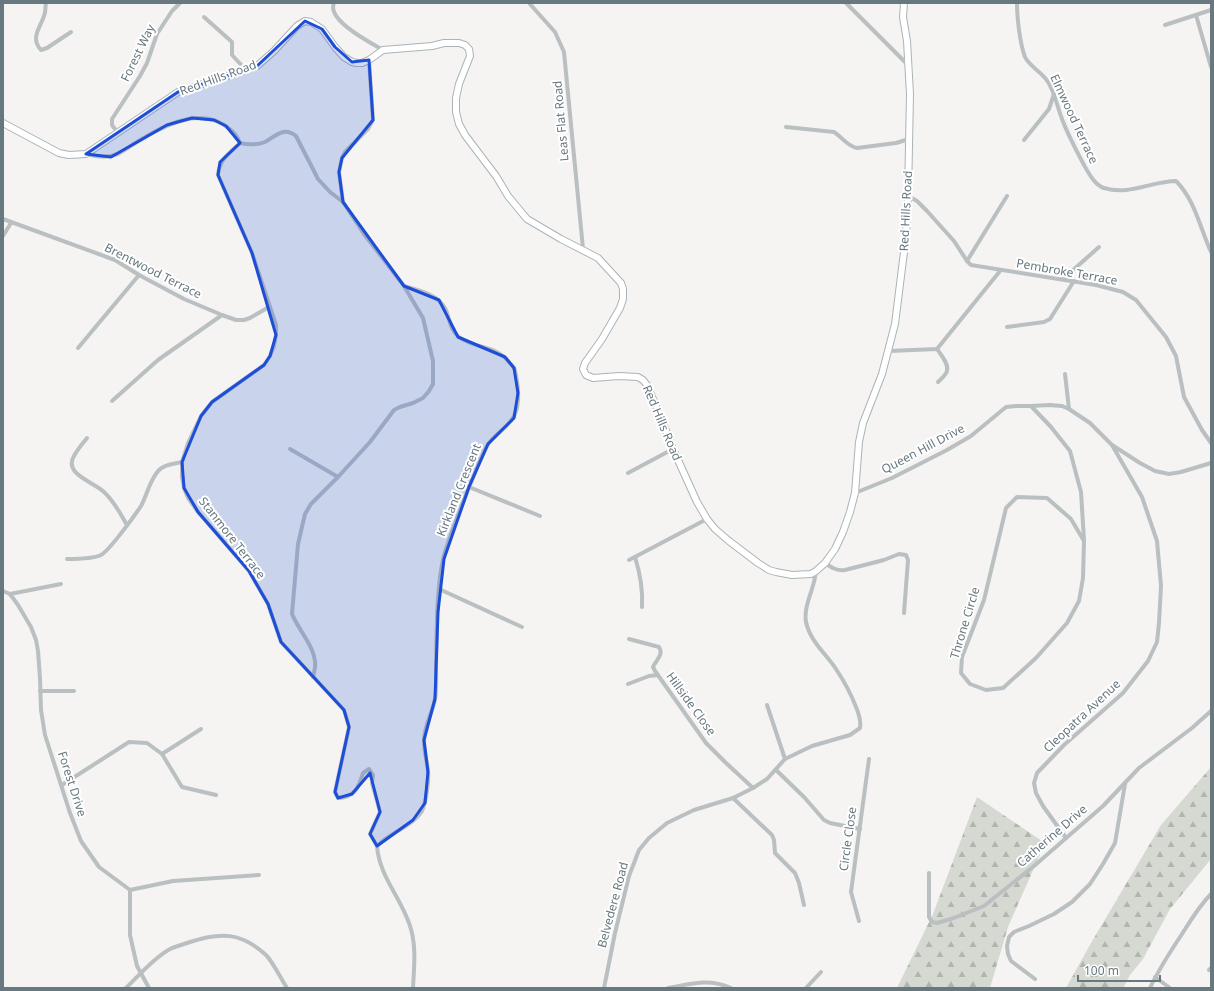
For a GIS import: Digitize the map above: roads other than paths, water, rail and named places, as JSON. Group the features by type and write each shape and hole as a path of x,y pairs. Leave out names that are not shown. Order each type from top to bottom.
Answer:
{"main road":[{"name":"Red Hills Road","path":"383,50 432,46 444,43 459,43 466,45 469,49 470,56 459,84 456,98 456,112 459,124 465,135 496,176 508,196 527,219 598,258 622,283 623,299 620,308 602,339 585,363 583,369 586,375 593,378 619,376 638,377 643,380 647,384 697,502 707,519 729,541 769,570 804,575 811,574 825,563 835,549 843,532 850,512 854,493 859,442 863,423 882,374 895,324 906,236 908,196 910,94 907,41 903,17 904,3"},
{"name":"Red Hills Road","path":"86,154 178,92 257,66 274,51 297,26 305,22 311,22 322,29 335,48 344,57 352,62 362,63 369,60"},
{"path":"369,60 383,50"},
{"path":"3,123 59,153 69,155 86,154"}],"street":[{"path":"46,3 45,15 39,25 36,40 41,50 47,48 71,32"},
{"name":"Forest Way","path":"118,133 112,125 112,119 147,63 157,34 168,17 180,3"},
{"path":"334,3 333,10 343,25 383,50"},
{"name":"Leas Flat Road","path":"529,3 555,32 564,52 583,249"},
{"path":"846,3 909,66"},
{"name":"Elmwood Terrace","path":"1017,3 1021,36 1026,59 1048,80 1071,141 1091,177 1102,187 1113,190 1130,190 1147,187 1166,181 1176,181 1184,189 1192,203 1211,252"},
{"path":"1165,25 1211,10"},
{"path":"1196,15 1211,67"},
{"path":"204,16 232,42 232,55 246,70"},
{"path":"343,202 339,172 342,158 345,152 368,129 373,120 369,60"},
{"path":"1024,140 1049,109 1054,94"},
{"path":"86,154 103,158 111,157 167,126 178,121 192,118 206,118 214,120 233,131 240,143 246,145 254,145 264,142 280,132 292,133 296,136 318,179 330,192 343,202 364,234 404,286 422,318 433,361 433,384 429,391 414,403 394,410 370,442 311,504 305,514 298,544 292,614 313,653 316,662 313,677"},
{"path":"786,127 834,132 851,147 857,148 896,143 909,139"},
{"name":"Stanmore Terrace","path":"240,143 220,162 218,175 252,254 276,325 276,335 274,346 264,365 212,402 201,416 188,443 182,462 183,482 188,498 198,512 248,571 268,604 281,642 344,710 349,727 335,792 338,798 345,798 352,794 360,784 363,773 369,769 373,775 372,783 380,812 370,834 377,846"},
{"path":"908,196 927,211 954,241 967,261 1007,196"},
{"name":"Brentwood Terrace","path":"3,219 108,257 184,299 222,316 236,320 244,320 269,307"},
{"path":"3,236 11,223"},
{"path":"1063,279 1098,247"},
{"name":"Pembroke Terrace","path":"967,261 971,265 1000,271 1063,279 1123,292 1136,300 1166,337 1176,356 1184,397 1211,443"},
{"path":"889,351 937,349 1000,271"},
{"path":"78,348 140,275"},
{"path":"1007,327 1044,322 1050,319 1074,281"},
{"name":"Kirkland Crescent","path":"377,846 413,820 421,812 424,803 428,772 424,740 426,724 435,699 439,589 448,541 488,444 514,418 518,407 518,393 514,368 505,357 494,350 468,342 458,336 451,328 445,308 439,300 432,295 404,286"},
{"path":"112,401 158,360 222,316"},
{"path":"937,349 946,362 947,368 947,372 938,382"},
{"path":"1065,374 1069,409"},
{"name":"Queen Hill Drive","path":"854,493 892,478 947,450 971,436 1006,407 1016,406 1049,405 1062,406 1069,409 1090,424 1112,445 1155,471 1169,474 1211,463"},
{"name":"Throne Circle","path":"1031,406 1051,427 1070,451 1081,492 1084,541 1083,578 1079,601 1067,623 1036,658 1003,688 986,690 970,684 961,673 962,657 984,600 1006,508 1017,497 1047,498 1071,519 1084,541"},
{"path":"87,438 73,457 71,463 74,471 78,476 103,491 115,503 127,525"},
{"name":"Cleopatra Avenue","path":"1066,838 1043,806 1036,793 1034,783 1037,773 1064,745 1123,692 1148,661 1157,642 1161,586 1157,541 1142,497 1112,445"},
{"path":"628,473 673,448"},
{"path":"290,449 338,477"},
{"path":"67,560 99,556 105,553 141,506 154,477 159,470 166,466 182,462"},
{"path":"469,487 540,516"},
{"path":"629,560 707,519"},
{"path":"825,563 839,571 884,560 899,554 906,554 908,560 904,613"},
{"path":"635,557 640,573 642,607"},
{"name":"Belvedere Road","path":"604,988 615,933 629,876 639,850 649,838 666,823 694,810 733,798 753,788 776,770 784,759 812,746 850,735 860,728 860,717 847,687 836,668 820,650 806,624 806,609 816,579 816,571"},
{"path":"3,591 10,594 60,584"},
{"path":"439,589 522,627"},
{"name":"Forest Drive","path":"10,594 31,627 36,640 38,651 41,710 45,736 70,813 81,841 99,868 130,890"},
{"name":"Hillside Close","path":"628,639 659,647 661,654 653,667 658,675 706,742 724,762 753,788"},
{"path":"628,684 649,676 658,675"},
{"path":"40,691 74,692"},
{"path":"767,705 784,759"},
{"name":"Catherine Drive","path":"929,874 929,917 932,922 937,923 951,919 984,906 1034,866 1103,806 1139,768 1192,728 1211,711"},
{"path":"162,754 201,729"},
{"path":"62,785 129,742 147,743 162,754 182,787 216,795"},
{"name":"Circle Close","path":"859,921 851,892 869,759"},
{"path":"776,770 804,797 824,820 830,823 860,828"},
{"path":"1035,979 1011,961 1007,946 1009,937 1014,932 1054,914 1072,902 1090,884 1104,864 1115,843 1125,783"},
{"path":"733,798 772,835 775,853 795,873 804,905"},
{"path":"377,846 378,858 385,875 404,910 410,925 414,943 413,988"},
{"path":"149,988 137,966 130,935 130,890 173,881 259,875"},
{"path":"1150,988 1155,977 1201,904 1211,894"},
{"path":"126,988 158,958 172,948 220,935 234,936 248,942 266,956 287,988"},
{"path":"806,988 821,972"},
{"path":"1155,977 1170,988"},
{"path":"668,988 712,982 731,988"}]}
